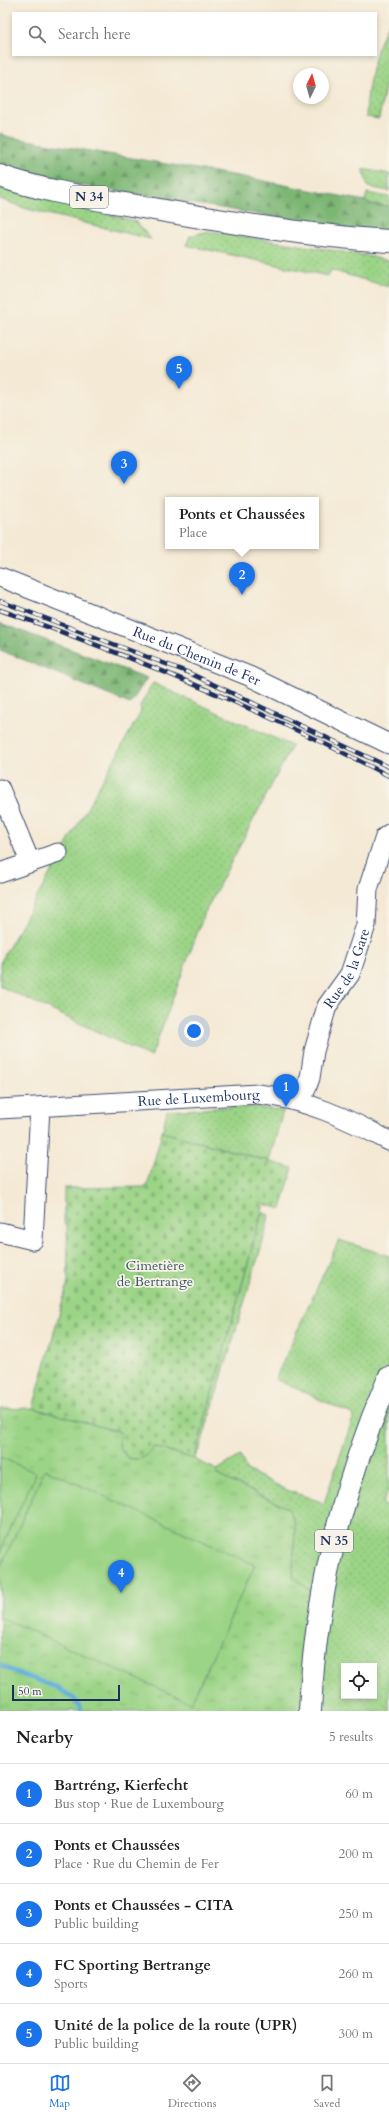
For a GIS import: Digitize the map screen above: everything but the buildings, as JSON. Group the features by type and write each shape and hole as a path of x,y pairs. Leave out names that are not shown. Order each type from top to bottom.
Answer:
{"main road":[{"name":"N 34","path":"0,176 55,191 179,213 340,238 389,241"},
{"name":"N 34","path":"340,238 389,251"},
{"name":"N 35","path":"310,1711 311,1682 321,1599 341,1510 367,1429 389,1378"}],"street":[{"name":"Rue du Chemin de Fer","path":"0,577 249,676 389,744"},
{"path":"0,789 30,862"},
{"name":"Rue de la Gare","path":"301,1102 310,1078 314,1051 327,1006 350,974 366,925 368,889 385,837 389,834"},
{"path":"0,873 58,853"},
{"name":"Rue de Luxembourg","path":"0,1109 258,1094 282,1097 342,1116 389,1141"},
{"path":"0,1232 33,1240 40,1107"}],"green space":[{"path":"389,22 389,75 387,75 379,119 366,117 372,68"},
{"path":"0,133 9,137 249,178 365,201 369,204 389,206 389,233 386,235 79,185 23,173 0,166"},
{"path":"363,169 389,174 389,191 368,187"},
{"path":"0,186 135,221 151,239 27,209 0,199"},
{"path":"367,193 389,197 389,206 369,204 365,201"},
{"path":"208,231 363,255 389,261 389,287 331,270 328,276 186,245 190,236"},
{"path":"0,623 147,678 130,704 0,650"},
{"path":"153,683 292,746 205,912 151,1057 0,986 0,963 141,712 140,706"},
{"path":"229,1107 257,1107 283,1111 269,1161 162,1132 167,1111"},
{"name":"Cimetière de Bertrange","path":"162,1132 293,1168 281,1209 264,1204 194,1459 155,1447 149,1454 142,1458 129,1458 120,1449 120,1432 33,1408 68,1282 67,1224 64,1224 64,1188 147,1187"},
{"path":"262,1212 269,1215 266,1231 200,1448 194,1459"},
{"path":"339,1240 389,1256 389,1488 382,1504 389,1508 389,1711 311,1711 321,1599 293,1577 295,1524 288,1508 217,1475 217,1470 240,1456 247,1470 287,1490 324,1503 354,1415 275,1379"},
{"path":"33,1408 120,1432 120,1449 129,1458 141,1458 148,1454 154,1447 194,1459 217,1470 217,1475 288,1508 295,1524 293,1577 321,1599 310,1711 0,1711 0,1409"},
{"path":"0,1457 36,1473 0,1552"},
{"path":"45,1469 255,1565 191,1703 0,1617 0,1569"}],"waterway":[{"path":"0,1665 65,1692 74,1699 81,1711"}],"railway":[{"path":"0,601 187,672 389,767"},
{"path":"0,610 99,646 198,686 294,729 389,776"}],"place":[{"name":"Unité de la police de la route (UPR)","path":"179,389"},
{"name":"Ponts et Chaussées - CITA","path":"124,484"},
{"name":"Ponts et Chaussées","path":"242,595"},
{"name":"Bartréng, Kierfecht","path":"286,1107"},
{"name":"FC Sporting Bertrange","path":"121,1593"}]}
